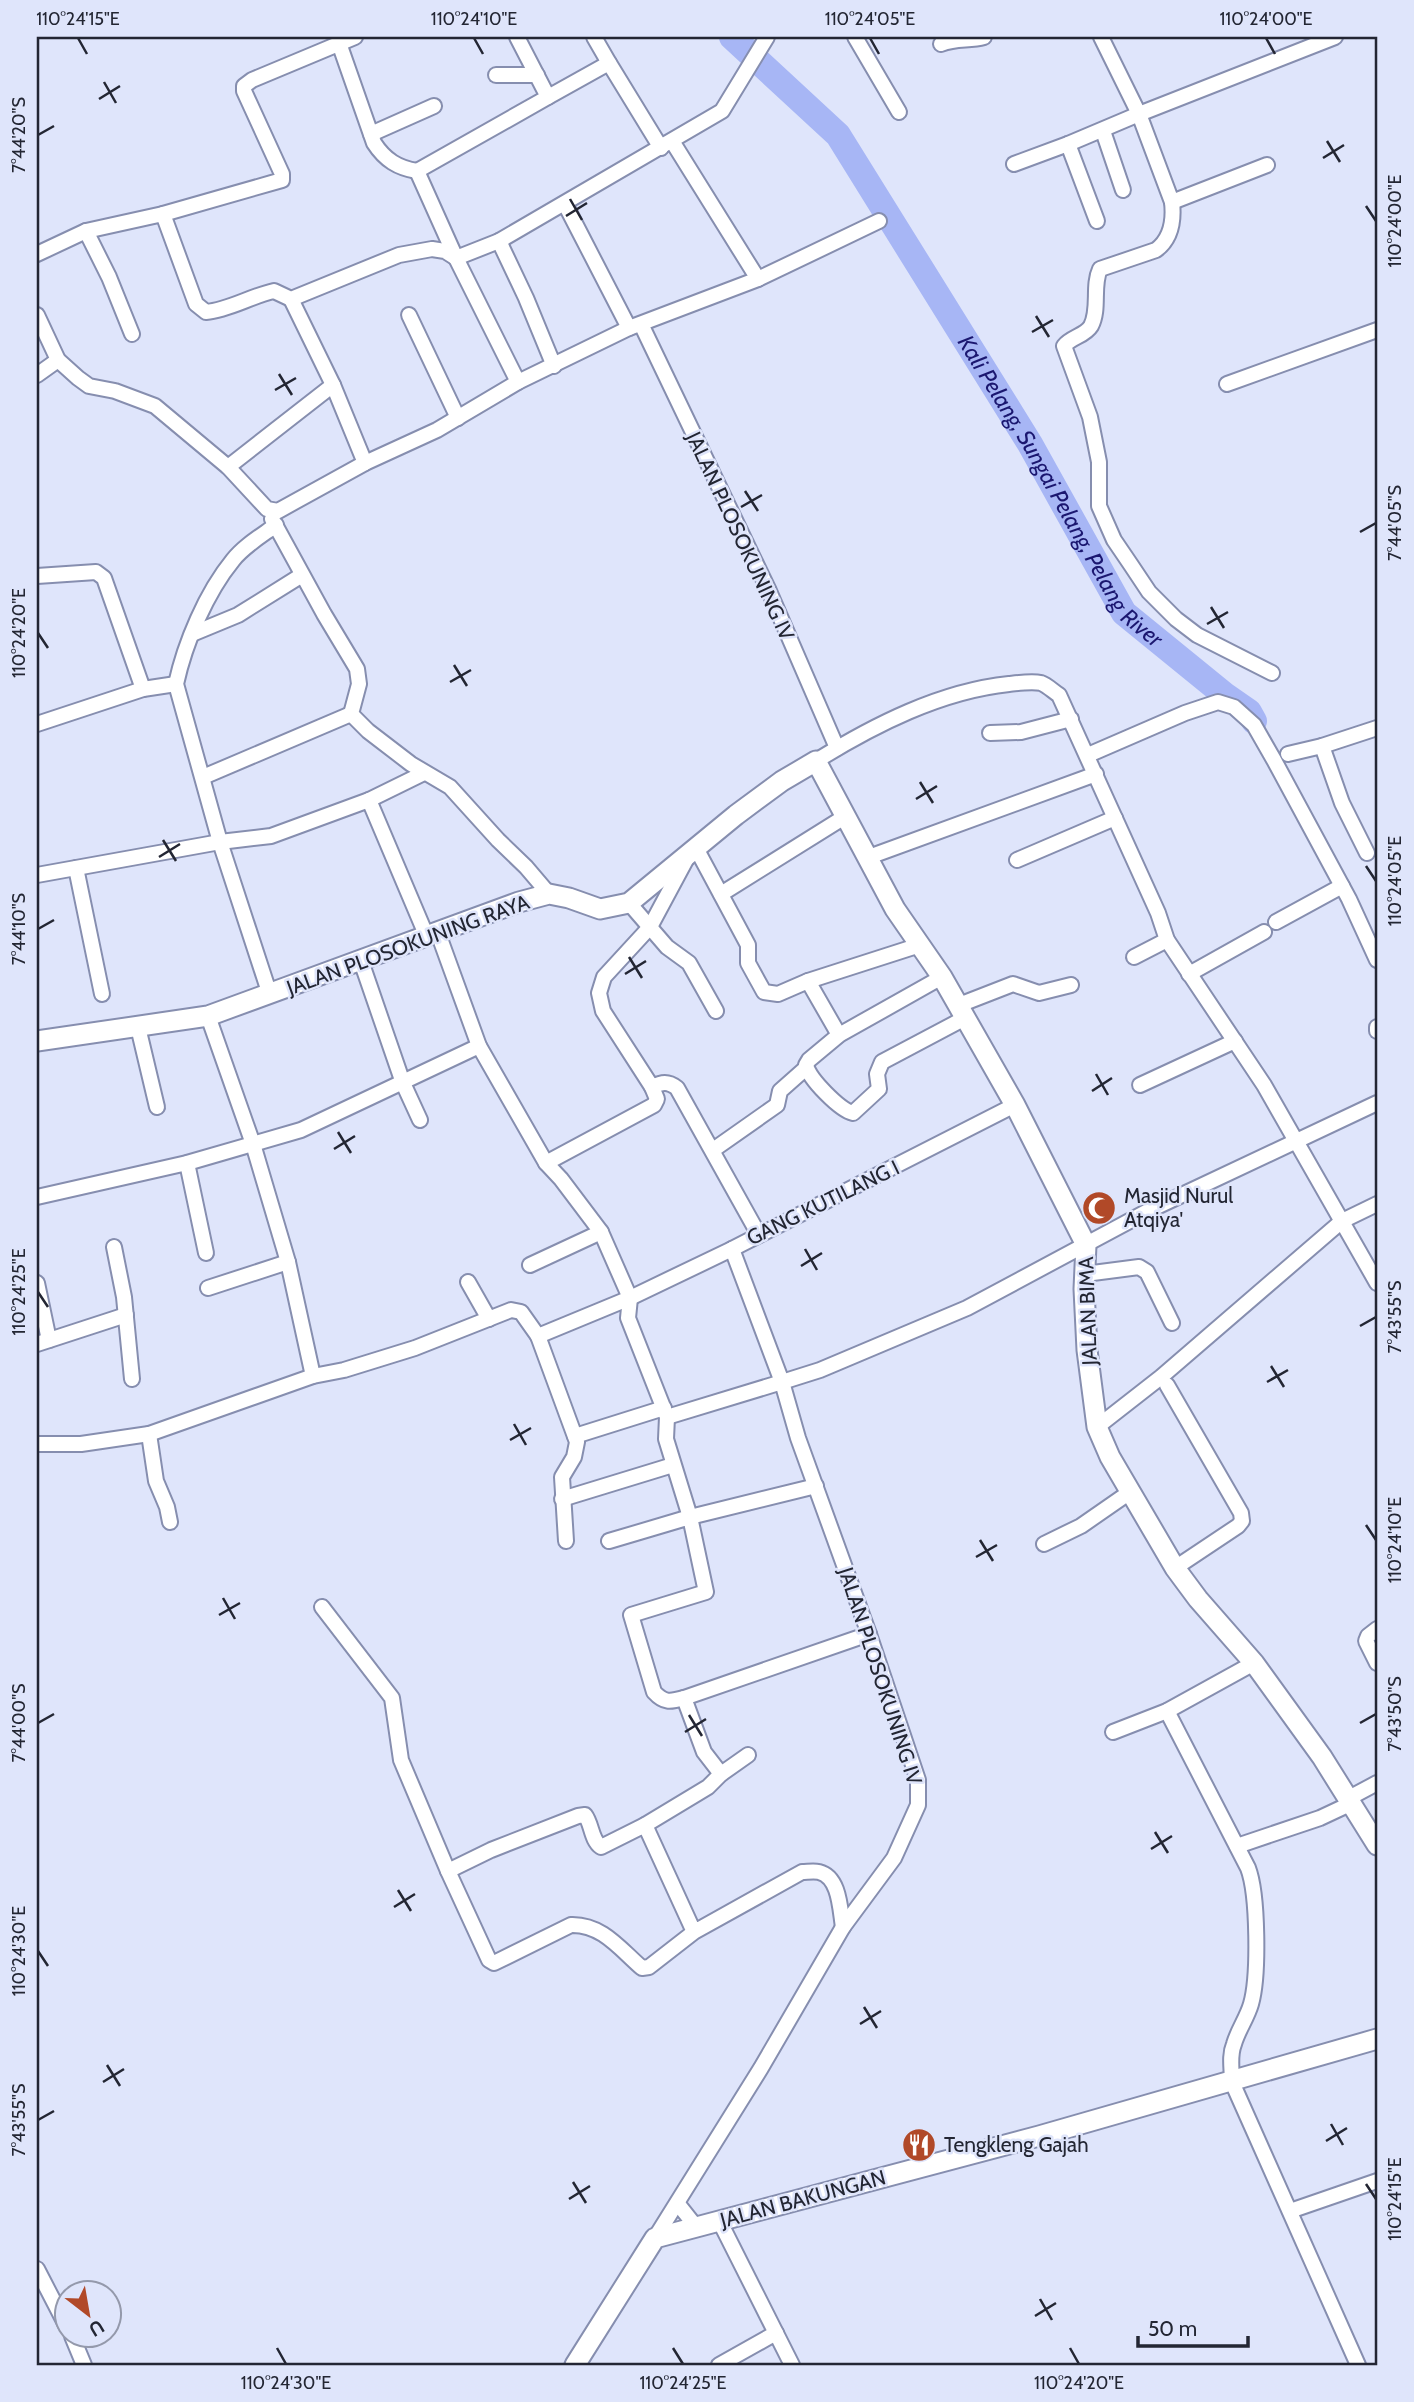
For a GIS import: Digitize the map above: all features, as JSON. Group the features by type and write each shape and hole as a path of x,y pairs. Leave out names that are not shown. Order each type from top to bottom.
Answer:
{"street":[{"path":"37,254 86,231 163,214 282,180 282,174 244,86 252,80 355,37"},
{"path":"517,37 548,97"},
{"path":"594,37 758,279"},
{"path":"456,258 499,241 722,111 767,37"},
{"path":"855,37 899,112"},
{"path":"941,44 954,39 972,40 984,37"},
{"path":"1101,37 1139,114 1172,202 1172,225 1163,245 1156,250 1100,269 1096,277 1093,322 1086,331 1064,346 1090,417 1099,462 1099,506 1114,540 1149,592 1176,620 1197,635 1272,673"},
{"path":"1014,164 1335,37"},
{"path":"339,43 379,151 397,166 417,171 610,63"},
{"path":"496,75 537,75"},
{"path":"372,134 434,106"},
{"path":"1102,131 1123,190"},
{"path":"1068,144 1097,221"},
{"path":"1172,202 1267,164"},
{"path":"417,171 456,258 518,382"},
{"name":"JALAN PLOSOKUNING IV","path":"565,204 635,326 769,591 837,748"},
{"path":"163,214 196,304 206,313 274,290 291,299 333,385 365,463"},
{"path":"267,509 278,511 365,463 458,418 518,382 635,326 758,279 878,221"},
{"path":"86,231 109,277 132,334"},
{"path":"499,241 554,366"},
{"path":"291,299 399,255 432,249 445,251 456,258"},
{"path":"37,314 58,360 89,386 115,391 155,406 228,467 267,509 302,575 358,669 359,684 351,714"},
{"path":"409,315 458,418"},
{"path":"1227,384 1377,330"},
{"path":"37,375 58,360"},
{"path":"228,467 333,385"},
{"path":"271,995 220,842 176,684 181,662 199,614 232,561 244,548 276,525"},
{"path":"37,576 96,572 104,578 143,689"},
{"path":"192,634 238,615 302,575"},
{"path":"716,1011 689,963 667,947 629,904 773,788 837,748 941,699 992,686 1041,683 1059,695 1071,719 1167,940 1235,1041 1296,1139 1342,1222 1372,1263 1377,1283"},
{"path":"37,723 143,689 176,684"},
{"path":"1087,755 1185,713 1218,702 1234,707 1254,725 1342,886 1377,960"},
{"path":"351,714 368,731 424,773 450,787 549,894"},
{"path":"203,777 351,714"},
{"path":"990,733 1021,732 1071,719"},
{"path":"1288,754 1322,747 1377,728"},
{"path":"1322,747 1342,803 1367,853"},
{"name":"JALAN BIMA","path":"816,761 895,909 942,977 1015,1105 1086,1245 1087,1350 1097,1427 1110,1457 1175,1568 1198,1599 1254,1663 1350,1800 1377,1845"},
{"path":"37,875 220,842 271,836 369,800 424,773"},
{"path":"866,858 1096,775"},
{"path":"369,800 433,935 479,1046 546,1163 601,1232 630,1298 628,1318 666,1412 666,1439 690,1517 706,1592 631,1615 654,1692 660,1699 670,1702 869,1634"},
{"path":"721,894 846,816"},
{"path":"1017,860 1115,818"},
{"path":"693,851 721,894 748,945 748,963 764,992 778,994 808,981 920,945"},
{"path":"546,1163 654,1105 657,1099 603,1010 599,993 604,977 647,924 693,851"},
{"path":"76,868 102,994"},
{"path":"1276,922 1342,886"},
{"name":"JALAN PLOSOKUNING RAYA","path":"37,1041 208,1016 519,902 549,894 600,909 629,904"},
{"path":"1189,974 1264,932"},
{"path":"1134,957 1167,940"},
{"path":"361,961 403,1083 420,1121"},
{"path":"713,1150 777,1105 780,1091 806,1069 809,1060 839,1035 942,977"},
{"path":"808,981 839,1035"},
{"path":"806,1069 827,1094 853,1113 879,1089 877,1074 882,1062 990,991 1013,984 1039,993 1071,985"},
{"path":"208,1016 253,1144 288,1262 313,1376"},
{"path":"138,1027 157,1107"},
{"path":"1140,1085 1235,1041"},
{"path":"37,1197 187,1163 301,1130 479,1046"},
{"path":"652,1087 661,1082 670,1083 677,1088 759,1235"},
{"path":"575,1437 820,1370 967,1308 1150,1210 1377,1102"},
{"name":"GANG KUTILANG I","path":"538,1336 630,1298 732,1249 1015,1105"},
{"path":"187,1163 206,1253"},
{"path":"1097,1427 1161,1377 1342,1222 1377,1205"},
{"path":"530,1265 601,1232"},
{"path":"114,1247 126,1315 132,1378"},
{"name":"JALAN PLOSOKUNING IV","path":"655,2238 761,2068 843,1927 894,1858 919,1805 918,1780 869,1634 798,1438 782,1382 732,1249"},
{"path":"208,1289 288,1262"},
{"path":"1085,1273 1139,1267 1147,1272 1172,1324"},
{"path":"468,1282 489,1319"},
{"path":"37,1283 43,1342 126,1315"},
{"path":"37,1444 82,1444 149,1434 313,1376 344,1370 415,1348 511,1310 521,1312 538,1336 575,1437 576,1450 562,1477 566,1541"},
{"path":"1167,1385 1241,1513 1238,1526 1175,1568"},
{"path":"149,1434 156,1481 170,1522"},
{"path":"562,1499 673,1465"},
{"path":"609,1541 690,1517 816,1486"},
{"path":"1044,1544 1081,1526 1130,1492"},
{"path":"321,1607 392,1698 401,1760 489,1960 494,1963 571,1925 584,1924 606,1935 645,1968 694,1932 802,1872 819,1872 829,1877 836,1890 843,1927"},
{"path":"1377,1629 1366,1641 1377,1663"},
{"path":"1113,1732 1167,1711 1254,1663"},
{"path":"684,1698 704,1752 721,1774"},
{"path":"1167,1711 1248,1868 1254,1886 1256,1983 1251,2006 1230,2058 1232,2082 1358,2365"},
{"path":"449,1871 491,1850 578,1816 585,1815 588,1819 597,1844 601,1847 645,1825 708,1787 748,1755"},
{"path":"1237,1846 1320,1818 1377,1783"},
{"path":"645,1825 694,1932"},
{"name":"JALAN BAKUNGAN","path":"655,2238 1232,2082 1377,2039"},
{"path":"1290,2211 1377,2181"},
{"path":"678,2204 697,2228"},
{"path":"720,2222 792,2365"},
{"path":"575,2365 655,2238"},
{"path":"37,2269 52,2298"},
{"path":"719,2365 776,2333"}],"waterway":[{"name":"Kali Pelang, Sungai Pelang, Pelang River","path":"732,37 838,135 1030,444 1124,613 1249,712 1254,721"}],"place":[{"name":"Masjid Nurul Atqiya'","path":"1099,1208"},
{"name":"Tengkleng Gajah","path":"919,2145"}]}
